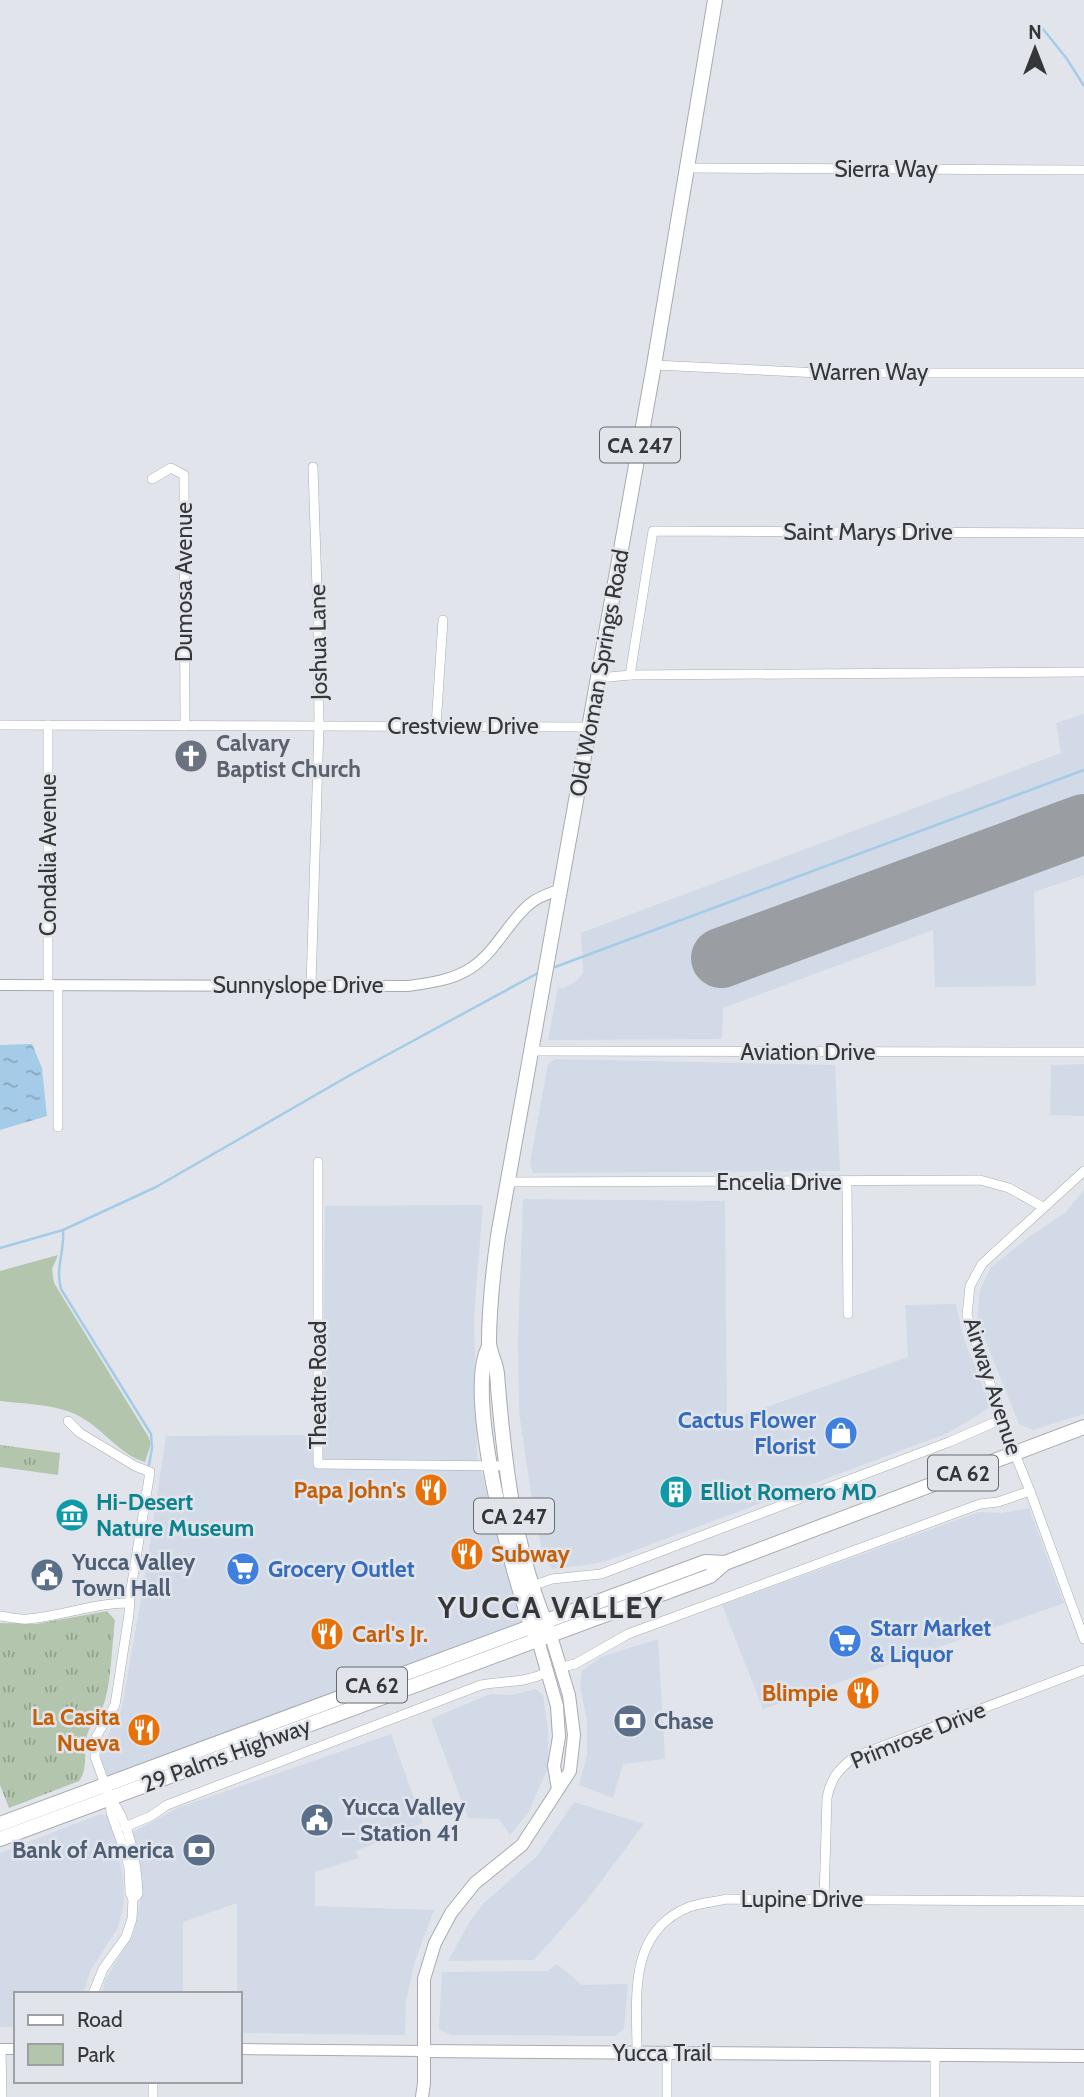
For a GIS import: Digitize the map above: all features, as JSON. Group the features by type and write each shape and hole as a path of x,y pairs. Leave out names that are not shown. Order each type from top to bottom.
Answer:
{"main road":[{"name":"Old Woman Springs Road","path":"544,1638 506,1541 498,1466 482,1388 482,1359 489,1347 491,1290 498,1236 654,365 715,0"},
{"name":"29 Palms Highway","path":"0,1824 107,1792 544,1638 710,1576 725,1563 1084,1427"},
{"name":"Old Woman Springs Road","path":"498,1466 532,1586 538,1624"},
{"name":"29 Palms Highway","path":"0,1839 107,1792 538,1624 705,1562 725,1563"},
{"path":"422,2097 424,1979 435,1943 451,1913 475,1883 522,1845 539,1823 570,1772 574,1735 569,1695 562,1667 544,1638"},
{"path":"544,1638 559,1724 554,1766 558,1789"},
{"name":"Yucca Trail","path":"423,2051 1084,2056"}],"street":[{"name":"Sierra Way","path":"688,168 1084,170"},
{"name":"Warren Way","path":"654,365 820,373 1084,373"},
{"name":"Joshua Lane","path":"311,985 319,726 313,467"},
{"name":"Dumosa Avenue","path":"152,480 171,468 184,475 185,726"},
{"name":"Saint Marys Drive","path":"630,676 653,531 1084,533"},
{"path":"436,726 443,620"},
{"path":"598,678 1084,671"},
{"name":"Crestview Drive","path":"0,725 590,727"},
{"name":"Condalia Avenue","path":"48,725 58,1127"},
{"name":"Sunnyslope Drive","path":"0,985 408,986 429,983 456,976 472,967 491,951 531,902 561,889"},
{"name":"Aviation Drive","path":"532,1051 1084,1052"},
{"name":"Theatre Road","path":"318,1162 318,1464 498,1466"},
{"name":"Airway Avenue","path":"1084,1171 982,1264 967,1301 971,1330 1014,1454 1084,1639"},
{"name":"Encelia Drive","path":"508,1182 980,1180 1009,1188 1043,1207"},
{"path":"847,1182 848,1314"},
{"path":"532,1586 552,1579 601,1574 951,1442 1002,1419"},
{"path":"68,1421 80,1433 150,1472 115,1705 96,1737 95,1757 129,1868 130,1893 133,1899 132,1919 125,1937 103,1969 94,1992"},
{"path":"562,1667 575,1664 636,1631 980,1504 998,1502 1030,1491"},
{"path":"0,1616 24,1619 48,1617 94,1606 129,1603"},
{"name":"Primrose Drive","path":"824,1899 827,1798 830,1783 837,1770 854,1758 1084,1670"},
{"path":"125,1827 151,1816 167,1805 481,1685 518,1683 548,1672"},
{"path":"107,1792 120,1810 132,1847 138,1880 138,1894 133,1899"},
{"name":"Lupine Drive","path":"637,2052 637,1984 641,1960 652,1935 668,1917 691,1906 726,1899 1084,1901"},
{"path":"1,2049 2,2097"},
{"name":"Yucca Trail","path":"242,2049 423,2051"},
{"path":"667,2053 667,2097"},
{"path":"935,2054 935,2097"}],"shaded area":[{"path":"1084,714 1084,875 1034,892 1036,986 935,987 933,930 723,1008 722,1039 548,1040 558,988 564,988 576,981 583,973 581,933 1061,753 1056,723"},
{"path":"555,1059 835,1065 840,1171 533,1173 530,1163 548,1064"},
{"path":"1084,1064 1084,1116 1050,1115 1051,1065"},
{"path":"1084,1190 1084,1414 1033,1430 1019,1424 977,1320 980,1290 991,1267 1065,1213"},
{"path":"523,1199 725,1201 727,1421 908,1357 905,1305 956,1304 964,1339 991,1407 948,1433 609,1560 552,1569 543,1556 519,1412 518,1339"},
{"path":"483,1205 474,1315 477,1456 523,1624 109,1780 101,1760 101,1746 121,1711 166,1436 322,1435 325,1206"},
{"path":"1029,1508 1064,1603 763,1709 722,1605 979,1512 1003,1513"},
{"path":"658,1639 665,1759 623,1764 613,1798 579,1785 587,1755 587,1720 580,1686 582,1671 601,1657"},
{"path":"536,1689 543,1695 548,1729 548,1768 528,1813 510,1835 499,1819 468,1818 431,1719 490,1694 511,1695"},
{"path":"391,1734 423,1823 356,1851 359,1858 315,1872 315,1906 434,1910 415,1961 406,2001 405,2035 242,2033 242,1992 237,1992 237,1903 183,1922 183,1992 102,1992 105,1980 133,1935 138,1913 141,1894 133,1832 180,1807"},
{"path":"574,1802 644,1824 587,1900 534,1960 448,1961 470,1921 483,1904 537,1856"},
{"path":"100,1814 107,1816 114,1832 123,1877 124,1903 118,1928 90,1971 84,1992 14,1992 14,2027 0,2027 0,1853"},
{"path":"557,1964 582,1985 628,1984 624,2029 615,2036 451,2035 439,2029 442,1972 547,1971"}],"green space":[{"path":"58,1255 52,1269 54,1283 148,1436 151,1444 145,1462 118,1447 86,1420 68,1411 0,1401 0,1271"},
{"path":"0,1445 60,1453 58,1475 0,1467"},
{"path":"107,1611 115,1620 108,1688 99,1715 87,1735 82,1777 79,1781 9,1808 0,1785 0,1623 36,1624"}],"water":[{"path":"32,1044 42,1068 47,1116 0,1130 0,1045"}],"waterway":[{"path":"1039,24 1067,59 1084,86"},
{"path":"555,967 1084,770"},
{"path":"0,1248 63,1230 156,1187 352,1074 538,973"},
{"path":"63,1230 59,1274 61,1289 151,1434 149,1465"}],"runway":[{"path":"721,958 1084,824"}],"place":[{"name":"Calvary Baptist Church","path":"191,756"},
{"name":"Cactus Flower Florist","path":"841,1433"},
{"name":"Papa John's","path":"431,1490"},
{"name":"Elliot Romero MD","path":"676,1492"},
{"name":"Hi-Desert Nature Museum","path":"72,1515"},
{"name":"Subway","path":"467,1554"},
{"name":"Grocery Outlet","path":"243,1569"},
{"name":"Yucca Valley Town Hall","path":"47,1575"},
{"name":"Carl's Jr.","path":"327,1634"},
{"name":"Starr Market & Liquor","path":"845,1641"},
{"name":"Blimpie","path":"863,1693"},
{"name":"Chase","path":"630,1721"},
{"name":"La Casita Nueva","path":"144,1730"},
{"name":"Yucca Valley – Station 41","path":"317,1820"},
{"name":"Bank of America","path":"199,1850"}],"district":[{"name":"YUCCA VALLEY","path":"551,1607"}]}
